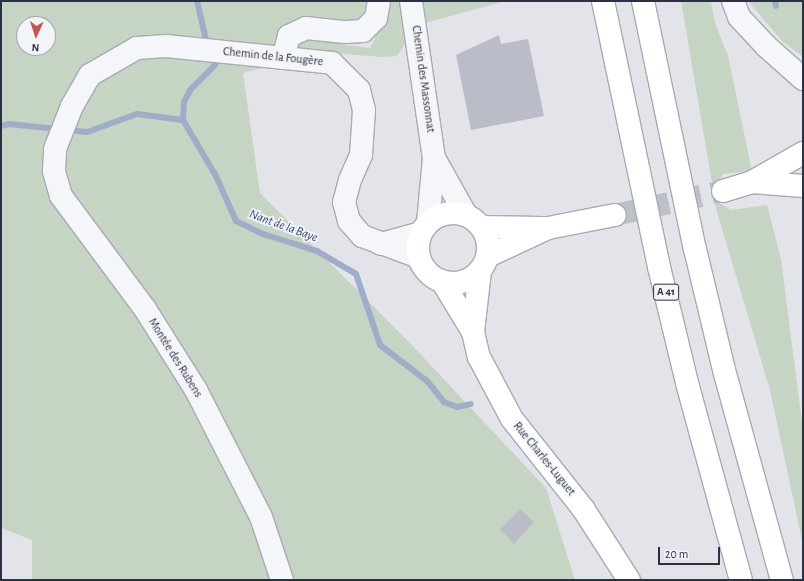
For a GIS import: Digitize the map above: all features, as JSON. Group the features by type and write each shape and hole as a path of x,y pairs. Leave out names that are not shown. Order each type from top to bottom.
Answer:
{"main road":[{"name":"A 41","path":"603,1 661,275 689,390 741,580"},
{"path":"643,1 695,249 724,370 782,580"},
{"path":"723,191 752,182 803,153"},
{"path":"752,182 803,186"},
{"path":"548,228 484,263 460,283 442,281 425,269 419,257 418,249 425,228 446,213 474,221 548,228 615,215"},
{"path":"474,221 488,241 484,263"},
{"name":"Rue Charles-Luguet","path":"473,332 484,263"},
{"name":"Rue Charles-Luguet","path":"442,281 473,332 479,357 512,419 584,510 629,580"}],"street":[{"path":"284,58 290,36 306,28 345,32 363,31 376,18 379,1"},
{"name":"Chemin des Massonnat","path":"411,1 434,158 425,228"},
{"path":"732,1 739,17 803,79"},
{"name":"Chemin de la Fougère","path":"56,149 72,106 90,75 115,58 137,48 166,46 332,63 359,90 364,110 361,155 350,180 344,202 349,221 362,236 419,257"},
{"name":"Montée des Rubens","path":"56,149 54,171 61,196 145,308 196,390 261,517 282,580"},
{"name":"Chemin des Massonnat","path":"434,158 474,221"},
{"path":"381,244 425,228"}],"green space":[{"path":"1,1 506,1 406,28 408,39 397,56 382,57 321,52 243,73 260,193 409,342 546,488 575,580 32,580 32,540 1,528","holes":["376,37 370,48 344,45"]},
{"path":"681,1 711,1 715,23 728,56 752,171 723,174 716,188 719,203 731,210 767,205 781,259 803,430 803,545 770,390 717,212"},
{"path":"748,1 803,1 803,57 782,41"}],"building":[{"path":"499,35 501,44 528,39 544,116 471,130 456,55"},
{"path":"520,509 534,522 514,544 500,529"}],"waterway":[{"path":"197,1 206,39 210,45"},
{"path":"775,1 776,6"},
{"path":"183,120 184,102 191,89 215,65 217,55"},
{"name":"Nant de la Baye","path":"1,126 9,124 87,132 137,114 183,120 216,176 236,221 263,234 317,251 356,274 380,345 427,381 444,402 457,407 471,404"}],"tunnel":[{"path":"615,215 723,191"}]}
